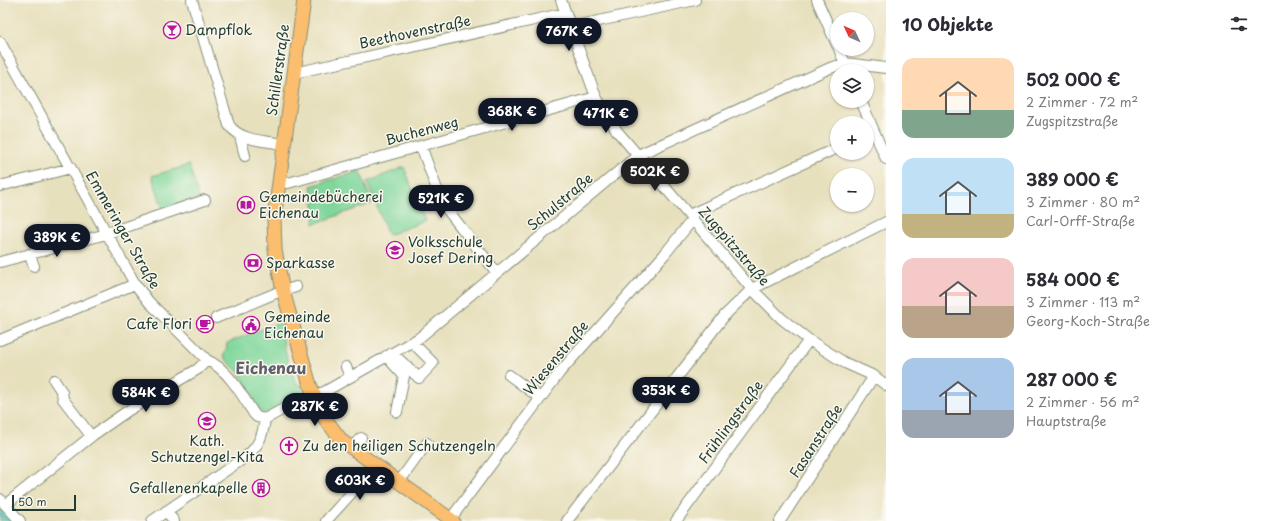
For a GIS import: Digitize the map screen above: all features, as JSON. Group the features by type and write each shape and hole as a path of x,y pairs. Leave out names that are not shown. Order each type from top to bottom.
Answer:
{"main road":[{"name":"Schillerstraße","path":"304,0 274,219 275,250 283,291 314,396 323,416 336,435 351,448 451,520"}],"street":[{"path":"192,0 229,125 234,132 240,136 284,144"},
{"name":"Zugspitzstraße","path":"561,0 596,97 618,131 638,155 752,289 782,318 809,340 845,363 874,376 886,386"},
{"path":"572,27 695,0"},
{"path":"817,0 830,29"},
{"name":"Beethovenstraße","path":"294,73 566,13"},
{"name":"Emmeringer Straße","path":"0,42 108,233 135,284 187,347 206,360 215,364 238,389 254,414 265,420"},
{"name":"Schulstraße","path":"314,396 324,392 412,342 638,155 830,68"},
{"path":"874,68 886,68"},
{"name":"Buchenweg","path":"278,181 303,183 421,146 596,97"},
{"path":"240,136 245,156"},
{"path":"874,140 886,159"},
{"path":"421,146 442,202 497,273"},
{"name":"Wiesenstraße","path":"451,520 560,372 664,254 691,217 830,151"},
{"path":"0,186 71,168"},
{"path":"0,262 108,233 205,200"},
{"path":"567,521 725,315 752,289 886,222"},
{"path":"29,254 34,266"},
{"path":"0,340 135,284"},
{"path":"216,318 296,287"},
{"name":"Frühlingstraße","path":"676,521 809,340"},
{"path":"389,355 418,378 433,363 412,342"},
{"path":"389,355 404,376 397,412"},
{"path":"20,521 3,502 129,410 198,369 206,360"},
{"path":"346,366 350,377"},
{"path":"407,388 411,371"},
{"path":"509,375 540,398"},
{"name":"Fasanstraße","path":"780,521 874,376"},
{"path":"54,380 62,392 63,399 89,438"},
{"path":"152,521 253,451 261,438 265,420 302,399 314,396"},
{"path":"55,401 59,402 89,438"},
{"path":"351,448 361,438"},
{"path":"399,482 427,443"},
{"path":"326,521 377,466"},
{"path":"166,511 174,521"}],"green space":[{"path":"189,165 199,198 163,209 152,176"},
{"path":"404,167 425,221 388,235 367,182"},
{"path":"360,171 372,203 314,224 315,210 311,186"},
{"path":"278,323 283,324 284,346 294,377 297,384 304,384 300,394 295,398 268,413 265,413 258,410 252,404 250,401 255,399 240,374 223,356 226,351 227,343"},
{"path":"0,505 15,521 0,521"}],"waterway":[{"path":"0,513 7,521"}],"place":[{"name":"Dampflok","path":"172,30"},
{"name":"Gemeindebücherei Eichenau","path":"246,205"},
{"name":"Volksschule Josef Dering","path":"395,250"},
{"name":"Sparkasse","path":"253,263"},
{"name":"Cafe Flori","path":"205,324"},
{"name":"Gemeinde Eichenau","path":"251,325"},
{"name":"Kath. Schutzengel-Kita","path":"207,421"},
{"name":"Zu den heiligen Schutzengeln","path":"289,446"},
{"name":"Gefallenenkapelle","path":"261,488"}],"district":[{"name":"Eichenau","path":"271,368"}]}
